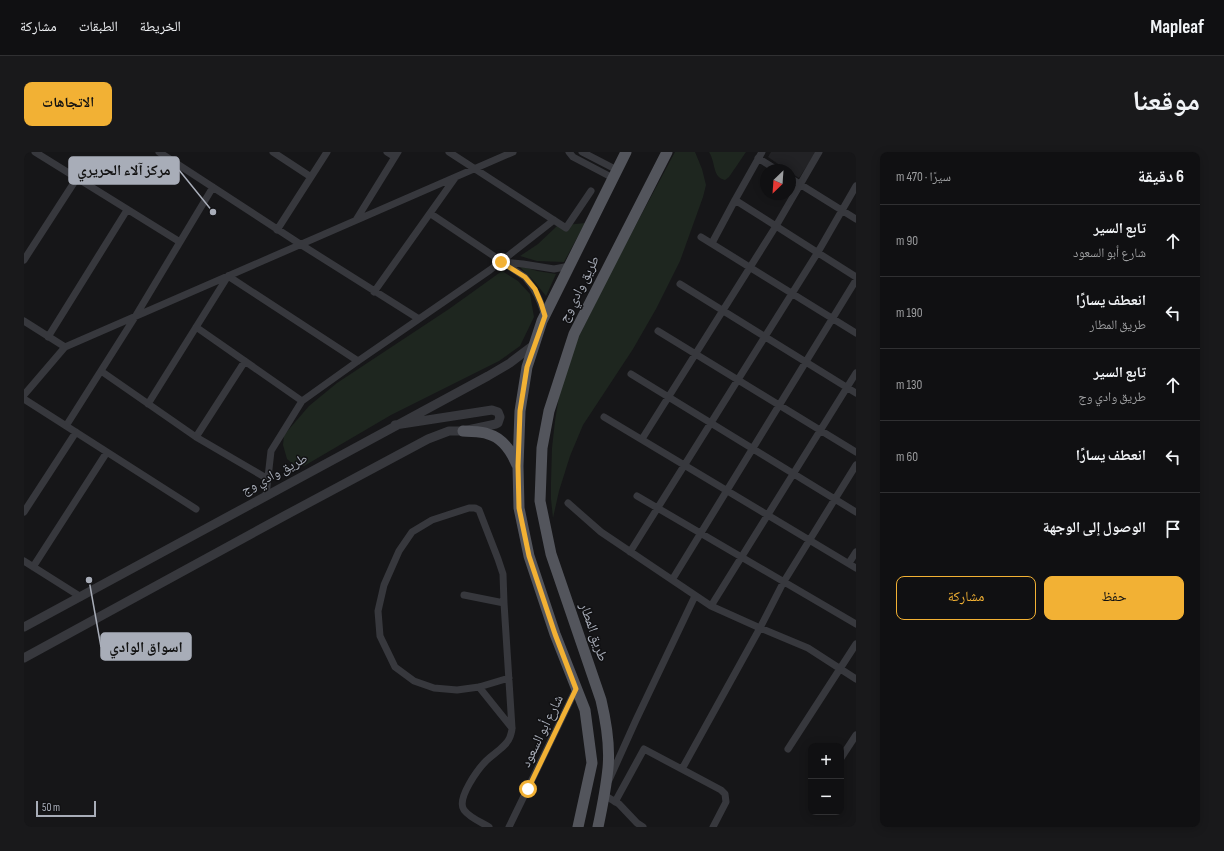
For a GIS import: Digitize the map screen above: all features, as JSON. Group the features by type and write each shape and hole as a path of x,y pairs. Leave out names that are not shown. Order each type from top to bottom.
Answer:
{"main road":[{"name":"طريق وادي وج","path":"518,466 520,411 527,367 534,344 545,316 626,152"},
{"name":"طريق وادي وج","path":"542,448 549,411 574,334 667,152"},
{"path":"463,431 489,434 499,440 512,454 518,466 519,508 529,556 555,634 585,710 592,763 578,827"},
{"name":"طريق المطار","path":"542,448 540,501 551,554 602,700 606,722 608,767 598,827"}],"street":[{"path":"34,152 180,242"},
{"path":"159,152 170,155 212,187 277,230 419,319"},
{"path":"273,152 311,177"},
{"path":"277,230 327,152"},
{"path":"355,220 396,155 387,152"},
{"path":"449,152 566,228 591,191"},
{"path":"24,395 65,347 513,152"},
{"path":"569,152 573,157 615,174"},
{"path":"582,152 615,174"},
{"path":"642,439 776,226 819,152"},
{"path":"712,243 734,200 760,155 770,164"},
{"path":"374,292 456,177"},
{"path":"24,260 77,178"},
{"path":"796,182 856,219"},
{"path":"630,552 818,252 856,186"},
{"path":"66,426 135,317 212,187"},
{"path":"734,200 856,277"},
{"path":"48,337 127,210"},
{"path":"430,214 525,277 535,289 545,316"},
{"path":"266,495 271,451 302,401 501,262 554,220"},
{"path":"701,237 856,333"},
{"path":"501,262 554,269 570,266"},
{"path":"148,404 228,276"},
{"path":"228,276 358,361"},
{"path":"672,580 856,280"},
{"path":"680,284 856,393"},
{"path":"24,321 65,347"},
{"path":"196,327 302,401"},
{"path":"658,331 856,452"},
{"name":"طريق وادي وج","path":"24,627 505,366 534,344"},
{"path":"196,437 246,361"},
{"path":"101,371 196,437 268,479"},
{"path":"711,606 856,373"},
{"path":"631,374 856,512"},
{"path":"24,399 196,509"},
{"path":"24,658 428,439 449,431 463,431 496,424 500,420 500,414 492,410 395,426"},
{"path":"604,417 856,568"},
{"path":"24,512 76,432"},
{"path":"33,567 107,452"},
{"path":"682,769 760,628 783,582 856,465"},
{"path":"637,496 856,624"},
{"path":"568,503 601,532 711,606 808,648 856,679"},
{"path":"489,827 468,815 462,808 462,800 465,791 476,773 485,762 510,738 512,728 503,574 479,510 469,508 432,520 412,532 399,551 384,585 378,611 380,636 395,667 414,681 434,688 457,690 479,687 509,678"},
{"path":"849,563 856,552"},
{"path":"24,562 81,597"},
{"path":"464,595 504,603"},
{"path":"643,827 637,824 619,804 605,792 636,720 696,596"},
{"path":"788,749 856,644"},
{"path":"479,687 512,728"},
{"name":"شارع أبو السعود","path":"509,827 576,689"},
{"path":"844,753 856,735"},
{"path":"616,802 644,748 721,790 724,794 726,802 713,827"}],"shaded area":[{"path":"675,152 695,152 702,169 706,185 703,197 680,261 656,309 633,349 583,425 570,456 559,491 553,518 551,482 552,448 555,421 559,396 575,344 616,262"},
{"path":"709,152 746,152 729,177 725,180 716,173"},
{"path":"771,152 816,152 799,178 796,176 796,164 778,164 768,157"},
{"path":"585,223 564,262 537,261 520,256 538,244 557,226"},
{"path":"518,265 537,271 556,274 546,296 533,280"},
{"path":"502,271 518,281 530,294 534,317 520,346 499,361 391,415 304,466 294,465 287,459 283,445 284,435 309,406 337,383 449,309"}],"place":[{"name":"مركز آلاء الحريري","path":"213,212"},
{"name":"اسواق الوادي","path":"89,580"}],"route":[{"path":"501,262 525,277 535,289 545,316 527,367 520,411 518,466 519,508 529,556 555,634 576,689 528,789"}]}
